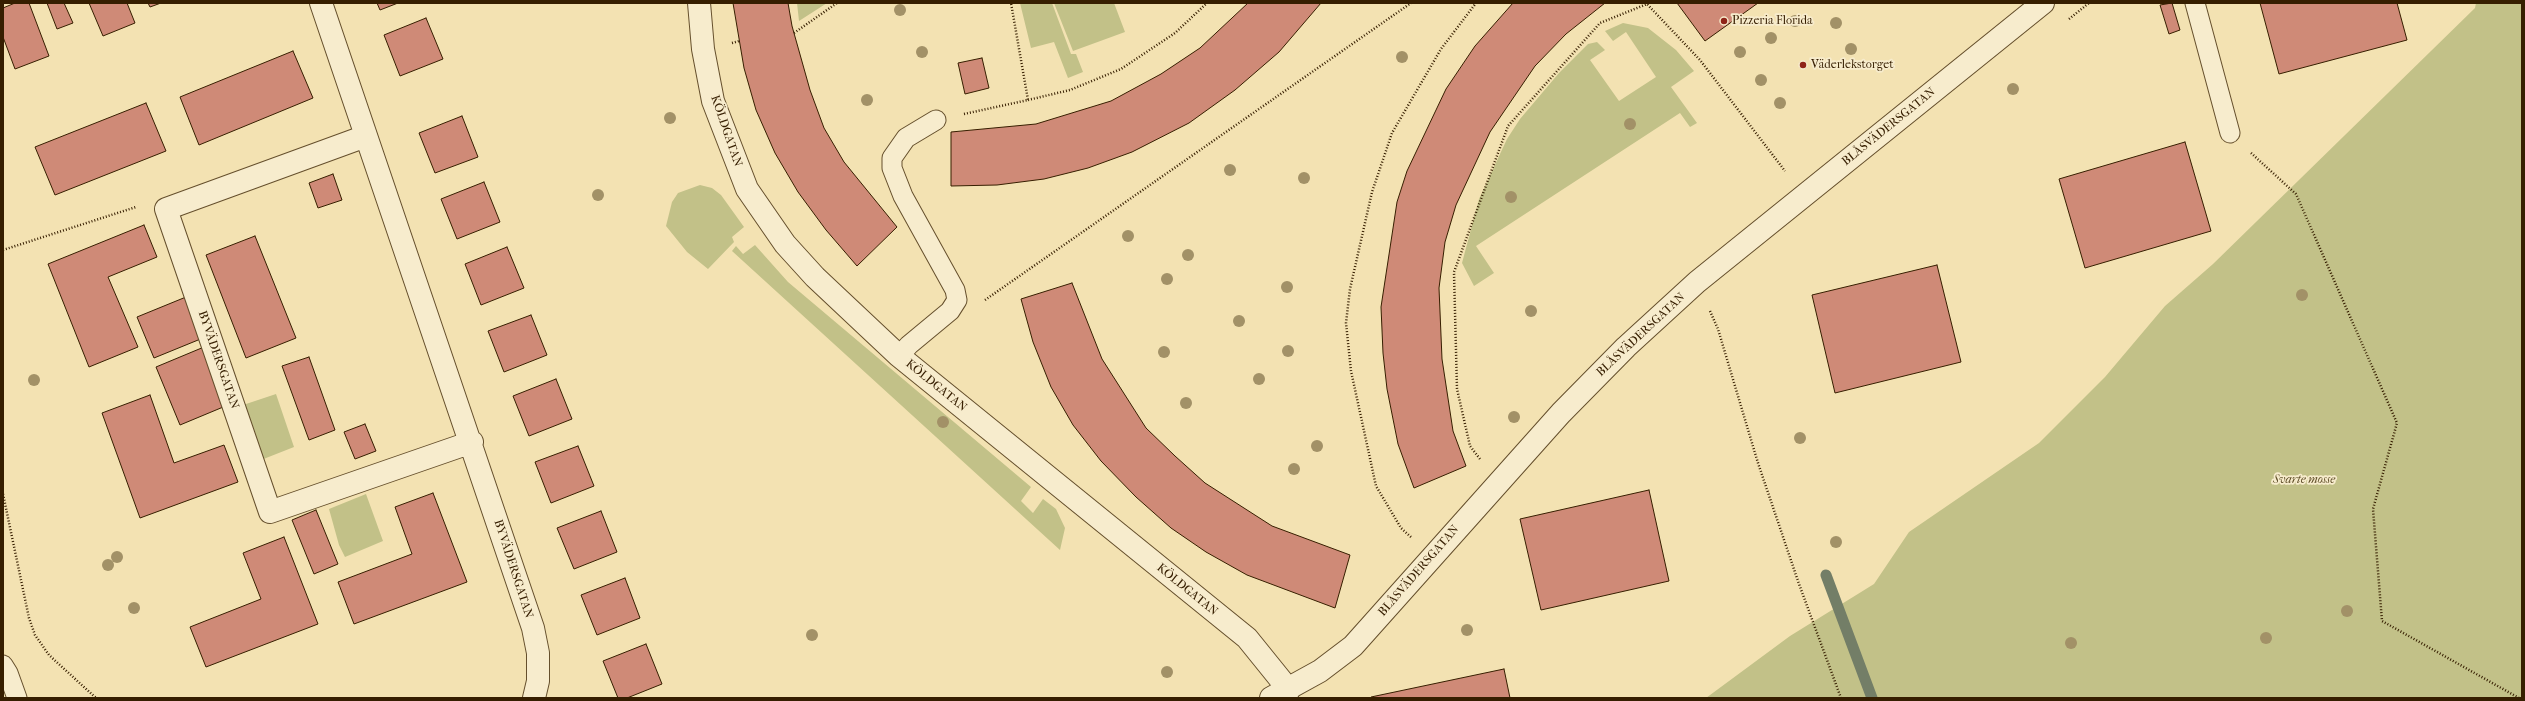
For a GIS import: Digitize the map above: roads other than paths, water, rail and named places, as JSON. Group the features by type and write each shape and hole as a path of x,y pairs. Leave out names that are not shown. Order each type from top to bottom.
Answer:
{"street":[{"name":"BYVÄDERSGATAN","path":"320,3 472,442 533,628 538,653 538,681 534,698"},
{"name":"KÖLDGATAN","path":"699,3 704,49 714,101 747,189 785,244 816,277 899,356 1247,638 1284,695"},
{"name":"BLÅSVÄDERSGATAN","path":"1284,695 1320,671 1353,646 1561,412 1626,347 1697,282 2043,3"},
{"name":"BYVÄDERSGATAN","path":"366,136 166,208 270,512 472,442"}],"lane":[{"path":"2195,3 2230,133"},
{"path":"899,356 909,345 950,311 957,300 955,290 903,196 892,168 892,158 906,138 936,120"},
{"path":"3,665 8,673 17,698"}],"waterway":[{"path":"1826,575 1872,698"}],"place":[{"name":"Pizzeria Florida","path":"1724,21"},
{"name":"Väderlekstorget","path":"1803,65"}],"park label":[{"name":"Svarte mosse","path":"2304,480"}]}
